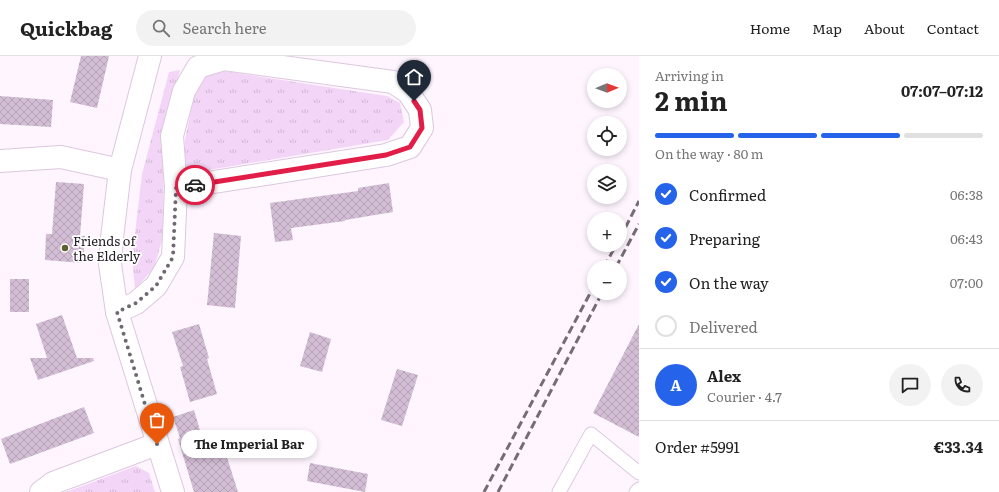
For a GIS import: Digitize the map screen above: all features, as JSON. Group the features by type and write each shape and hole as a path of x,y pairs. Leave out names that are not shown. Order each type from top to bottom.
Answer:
{"street":[{"path":"150,56 120,170 110,264 117,312 173,492"},
{"path":"117,312 136,303 156,286 173,257 176,188 172,136 184,91 198,68 224,59 393,82 408,92 420,110 422,128 410,147 386,155 176,188"},
{"path":"0,161 61,157 120,170"},
{"path":"41,492 53,482 157,444"}],"lane":[{"path":"559,492 591,434 639,474"},
{"path":"636,492 639,489"}],"green space":[{"path":"180,70 164,134 163,237 154,268 135,289 132,258 142,174 169,72"},
{"path":"223,71 387,96 400,103 404,122 388,140 191,173 185,164 185,140 197,81 209,72"},
{"path":"136,466 149,473 155,492 66,492"}],"building":[{"path":"81,56 109,56 97,108 70,102"},
{"path":"0,96 53,100 51,127 0,124"},
{"path":"56,182 84,184 80,236 85,236 83,263 45,260 46,234 52,234"},
{"path":"389,183 393,212 345,221 291,228 293,240 275,242 270,203 358,191 358,188"},
{"path":"214,233 241,236 235,308 207,305"},
{"path":"10,279 29,279 29,312 10,312"},
{"path":"62,315 77,358 93,358 94,361 38,380 30,358 47,358 36,324"},
{"path":"199,324 209,358 207,359 217,394 190,402 180,367 183,366 172,332"},
{"path":"639,324 639,437 593,413"},
{"path":"310,332 331,339 322,372 300,366"},
{"path":"397,369 418,375 402,426 381,420"},
{"path":"84,407 94,433 10,464 1,439"},
{"path":"194,410 206,451 223,445 238,492 194,492 173,417"},
{"path":"310,463 368,474 365,492 307,481"}],"railway":[{"path":"627,224 639,201"},
{"path":"620,260 639,224"},
{"path":"608,260 612,252"},
{"path":"484,492 587,299"},
{"path":"498,492 598,300"}],"way so far":[{"path":"157,444 117,312 136,303 156,286 173,257 176,188 195,185"}],"place":[{"name":"Friends of the Elderly","path":"65,248"},
{"name":"The Imperial Bar","path":"157,444"}],"route":[{"path":"195,185 386,155 410,147 422,128 420,110 414,101"}]}
